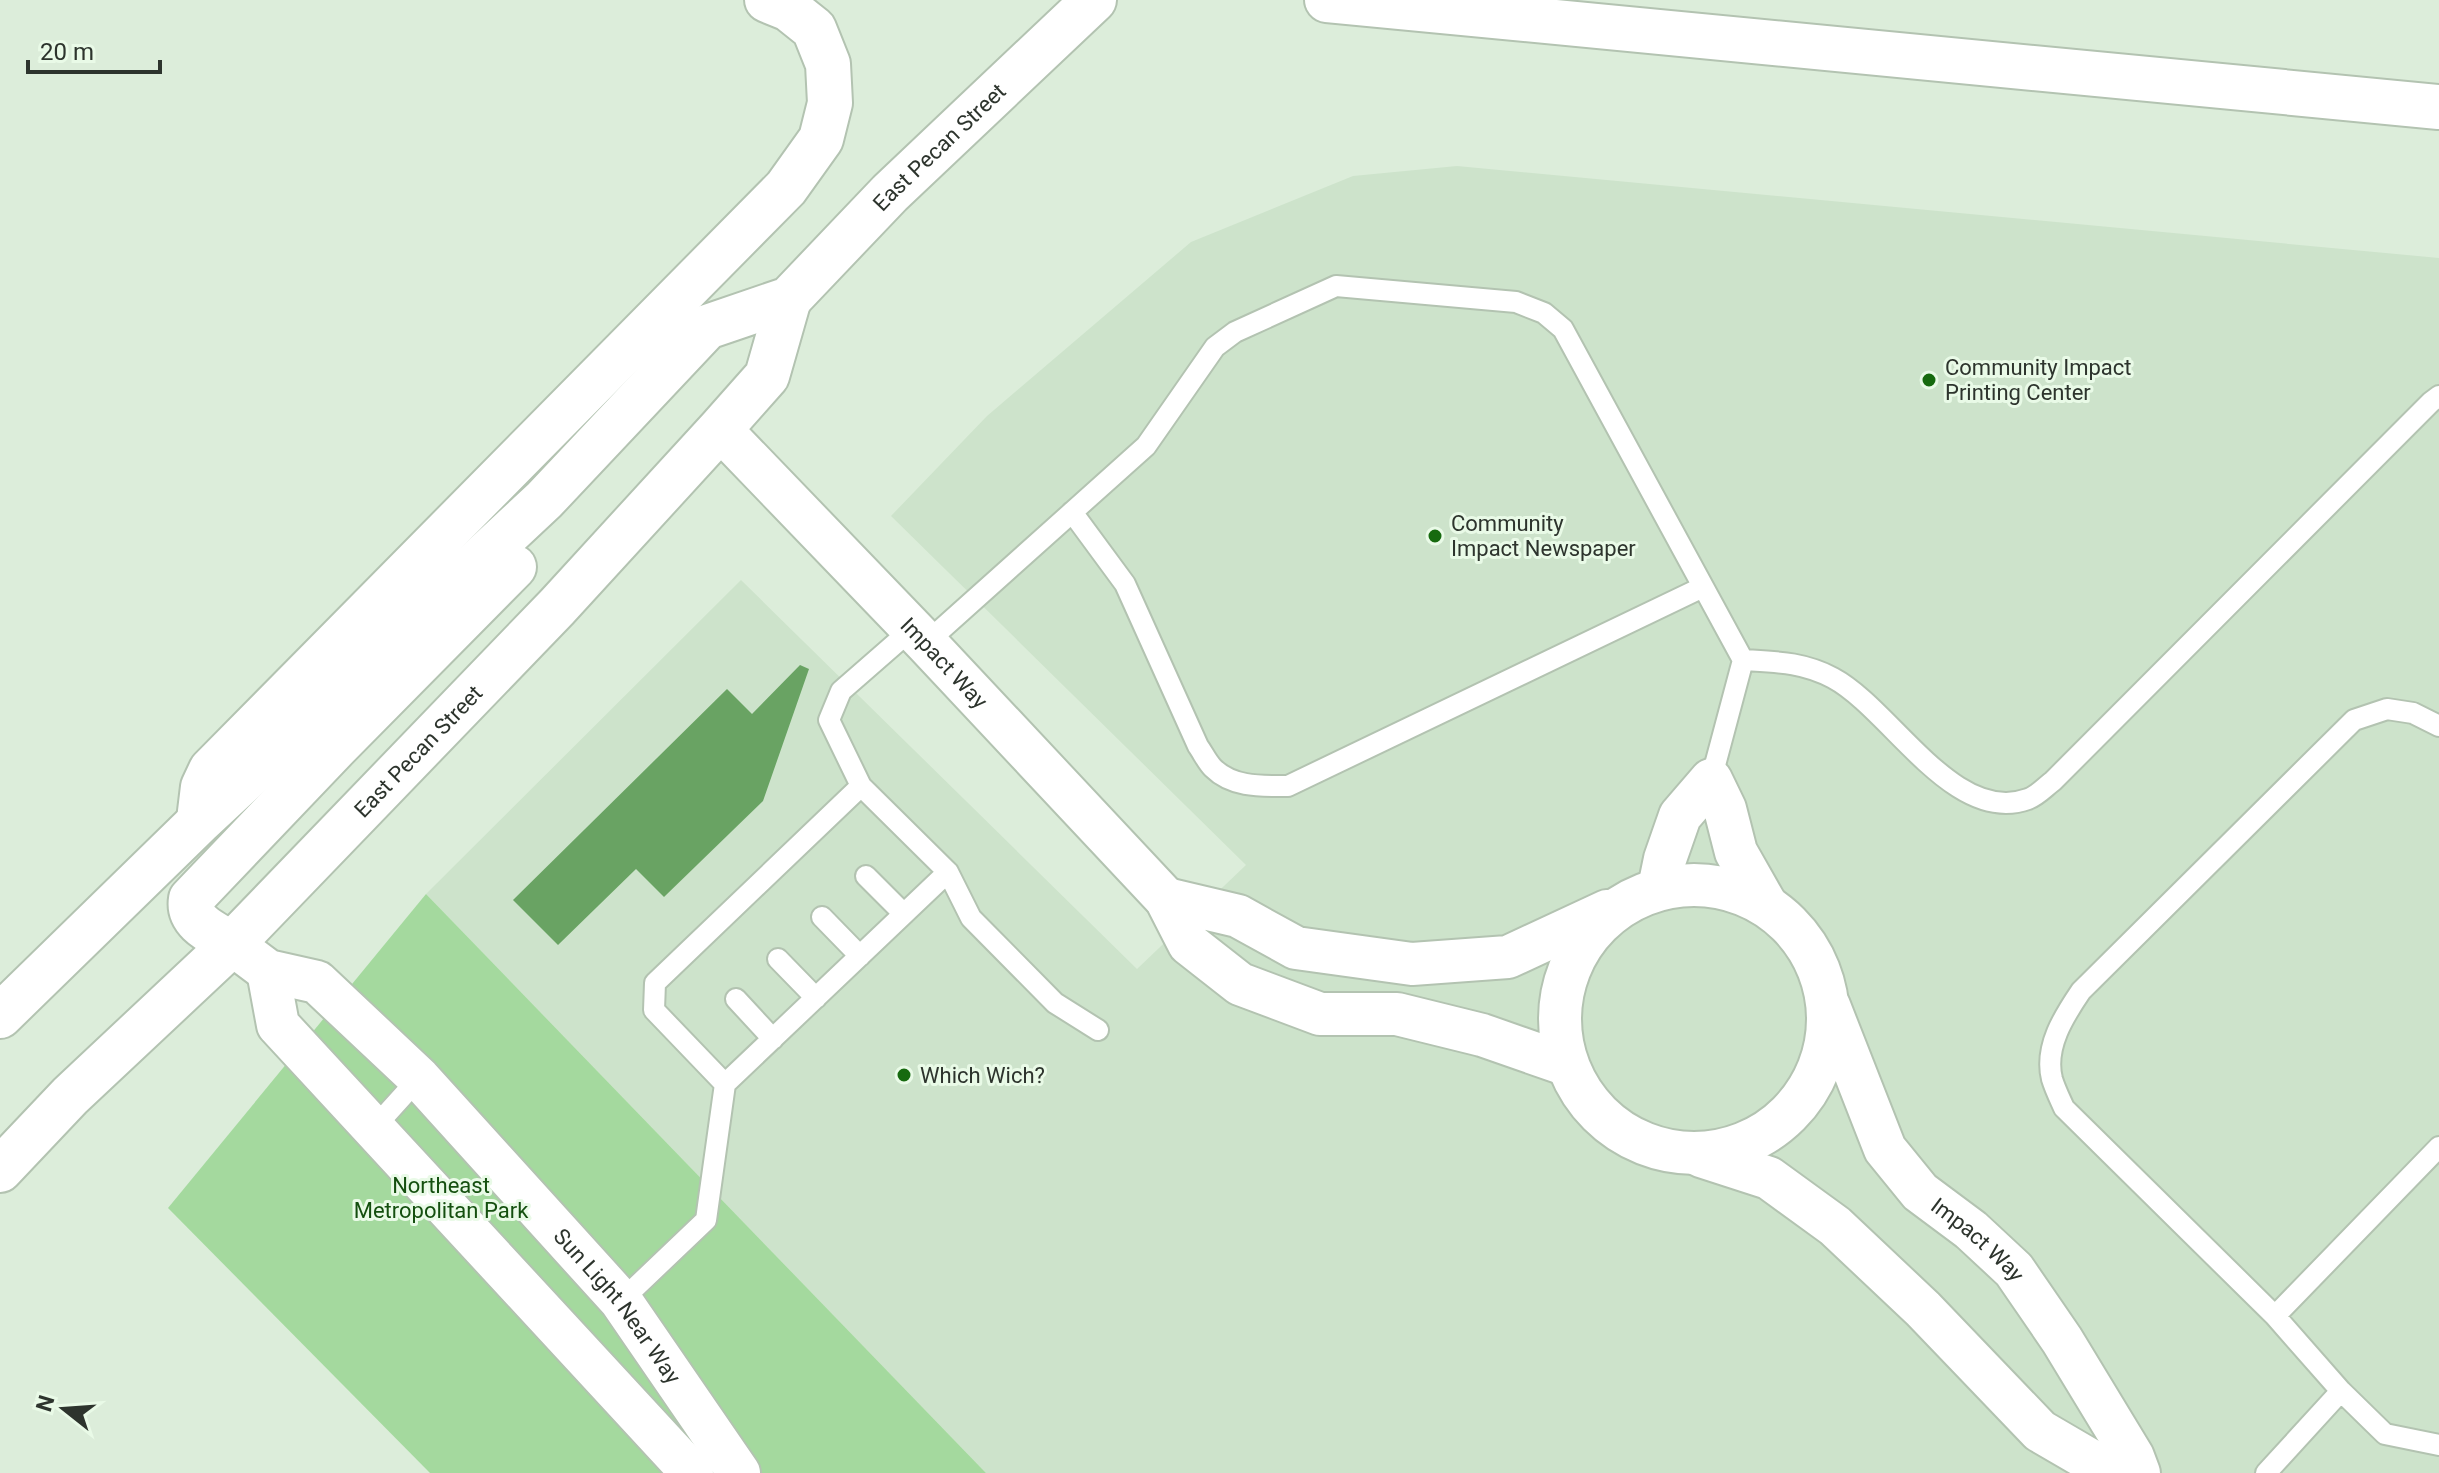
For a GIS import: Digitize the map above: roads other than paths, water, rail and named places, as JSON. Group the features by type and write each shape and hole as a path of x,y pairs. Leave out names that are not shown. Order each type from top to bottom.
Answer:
{"main road":[{"path":"199,822 203,787 211,770 786,188 821,139 830,103 828,64 814,29 789,9 767,0"},
{"name":"East Pecan Street","path":"0,1016 199,822 544,500 707,327 789,299 890,193 1094,0"},
{"path":"1327,0 2439,107"},
{"name":"East Pecan Street","path":"0,1170 70,1096 232,944 557,607 720,429 767,376 789,299"},
{"path":"232,944 194,919 189,909 191,899 537,543 544,500"}],"street":[{"name":"Impact Way","path":"720,429 1166,899 1189,944 1240,984 1320,1014 1397,1014 1482,1035 1565,1064"},
{"path":"1659,888 1680,816 1711,780 1725,809 1736,852 1765,903 1800,933 1816,959 1829,1005 1818,1075 1790,1117 1754,1142 1701,1156"},
{"path":"1166,899 1238,916 1296,948 1412,964 1508,957 1659,888 1709,884 1765,903"},
{"path":"1618,907 1585,939 1560,997 1565,1064 1597,1116 1633,1142 1701,1156 1769,1178 1835,1226 1923,1309 2040,1431 2112,1473"},
{"name":"Sun Light Near Way","path":"232,944 268,971 317,982 419,1078 621,1301 739,1473"},
{"path":"268,971 278,1025 692,1473"},
{"name":"Impact Way","path":"1829,1005 1885,1149 1920,1192 1971,1230 2014,1270 2070,1353 2133,1457 2139,1473"}],"lane":[{"path":"1098,1030 1055,1003 971,918 948,872 861,786 829,720 841,691 919,636 1072,512 1146,446 1215,347 1235,332 1336,286 1516,302 1544,313 1563,329 1743,660 1711,780"},
{"path":"1743,660 1800,664 1833,678 1864,699 1942,776 1979,799 2007,804 2031,798 2053,781 2439,396"},
{"path":"1072,512 1125,584 1198,746 1213,768 1231,780 1255,786 1288,786 1703,587"},
{"path":"2439,726 2413,713 2387,709 2354,720 2081,991 2062,1021 2051,1049 2051,1077 2064,1108 2275,1316 2341,1391 2385,1434 2439,1445"},
{"path":"725,1084 654,1010 655,983 696,957 826,834 861,786"},
{"path":"621,1301 706,1220 725,1084 948,872"},
{"path":"866,876 904,914"},
{"path":"822,917 860,956"},
{"path":"778,959 816,998"},
{"path":"736,999 773,1039"},
{"path":"373,1129 419,1078"},
{"path":"2275,1316 2439,1147"},
{"path":"2266,1473 2341,1391"}],"place":[{"name":"Community Impact Printing Center","path":"1929,380"},
{"name":"Community Impact Newspaper","path":"1435,536"},
{"name":"Which Wich?","path":"904,1075"}],"park label":[{"name":"Northeast Metropolitan Park","path":"441,1198"}]}
